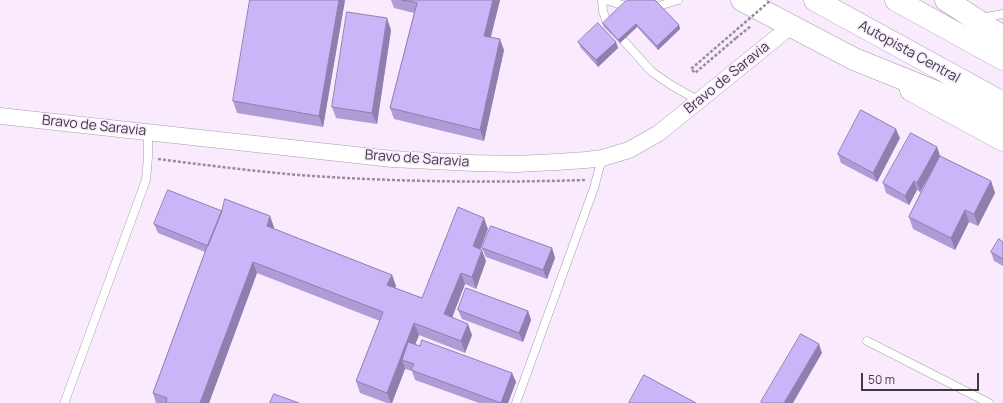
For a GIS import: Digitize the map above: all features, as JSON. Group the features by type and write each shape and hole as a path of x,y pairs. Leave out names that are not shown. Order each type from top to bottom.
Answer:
{"main road":[{"path":"742,0 1003,140"},
{"name":"Autopista Central","path":"815,0 1003,103"},
{"path":"896,0 1003,59"},
{"path":"946,0 1003,37"},
{"path":"953,0 997,19"},
{"path":"854,59 1003,119"}],"street":[{"name":"Bravo de Saravia","path":"0,116 352,155 433,162 516,164 602,158 629,150 659,133 791,26"}],"lane":[{"path":"602,0 603,11 607,23"},
{"path":"606,0 625,6"},
{"path":"659,6 678,0"},
{"path":"623,40 652,72 699,101"},
{"path":"65,401 146,180 148,132"},
{"path":"516,403 594,188 602,158"},
{"path":"867,341 989,403"}],"path":[{"path":"736,38 695,73 692,69 771,0"},
{"path":"148,157 290,174 372,180 522,182 596,180"}],"building":[{"path":"250,0 339,0 319,116 233,101"},
{"path":"402,0 493,0 484,36 500,39 480,130 390,108 417,3"},
{"path":"627,0 655,0 679,25 657,46 636,24 618,40 603,23"},
{"path":"347,12 387,18 372,113 332,107"},
{"path":"598,23 616,42 596,60 578,42"},
{"path":"861,110 896,129 873,173 838,154"},
{"path":"911,133 937,147 917,183 914,181 905,196 883,183"},
{"path":"940,156 991,181 974,214 965,210 951,238 909,217"},
{"path":"168,190 222,211 208,246 154,224"},
{"path":"225,199 270,216 267,226 392,275 387,285 422,298 458,207 484,218 473,246 482,250 472,277 461,273 444,314 468,324 461,341 414,323 387,393 356,381 383,312 253,262 200,403 166,403 167,398 153,393"},
{"path":"491,226 552,248 543,270 482,248"},
{"path":"999,239 1003,242 1003,259 991,252"},
{"path":"466,288 528,311 519,333 458,310"},
{"path":"801,334 819,344 784,403 761,402"},
{"path":"422,340 512,373 501,403 411,370 414,364 402,360 408,342 420,346"},
{"path":"644,375 696,403 629,403"},
{"path":"274,394 299,403 270,403"}]}
